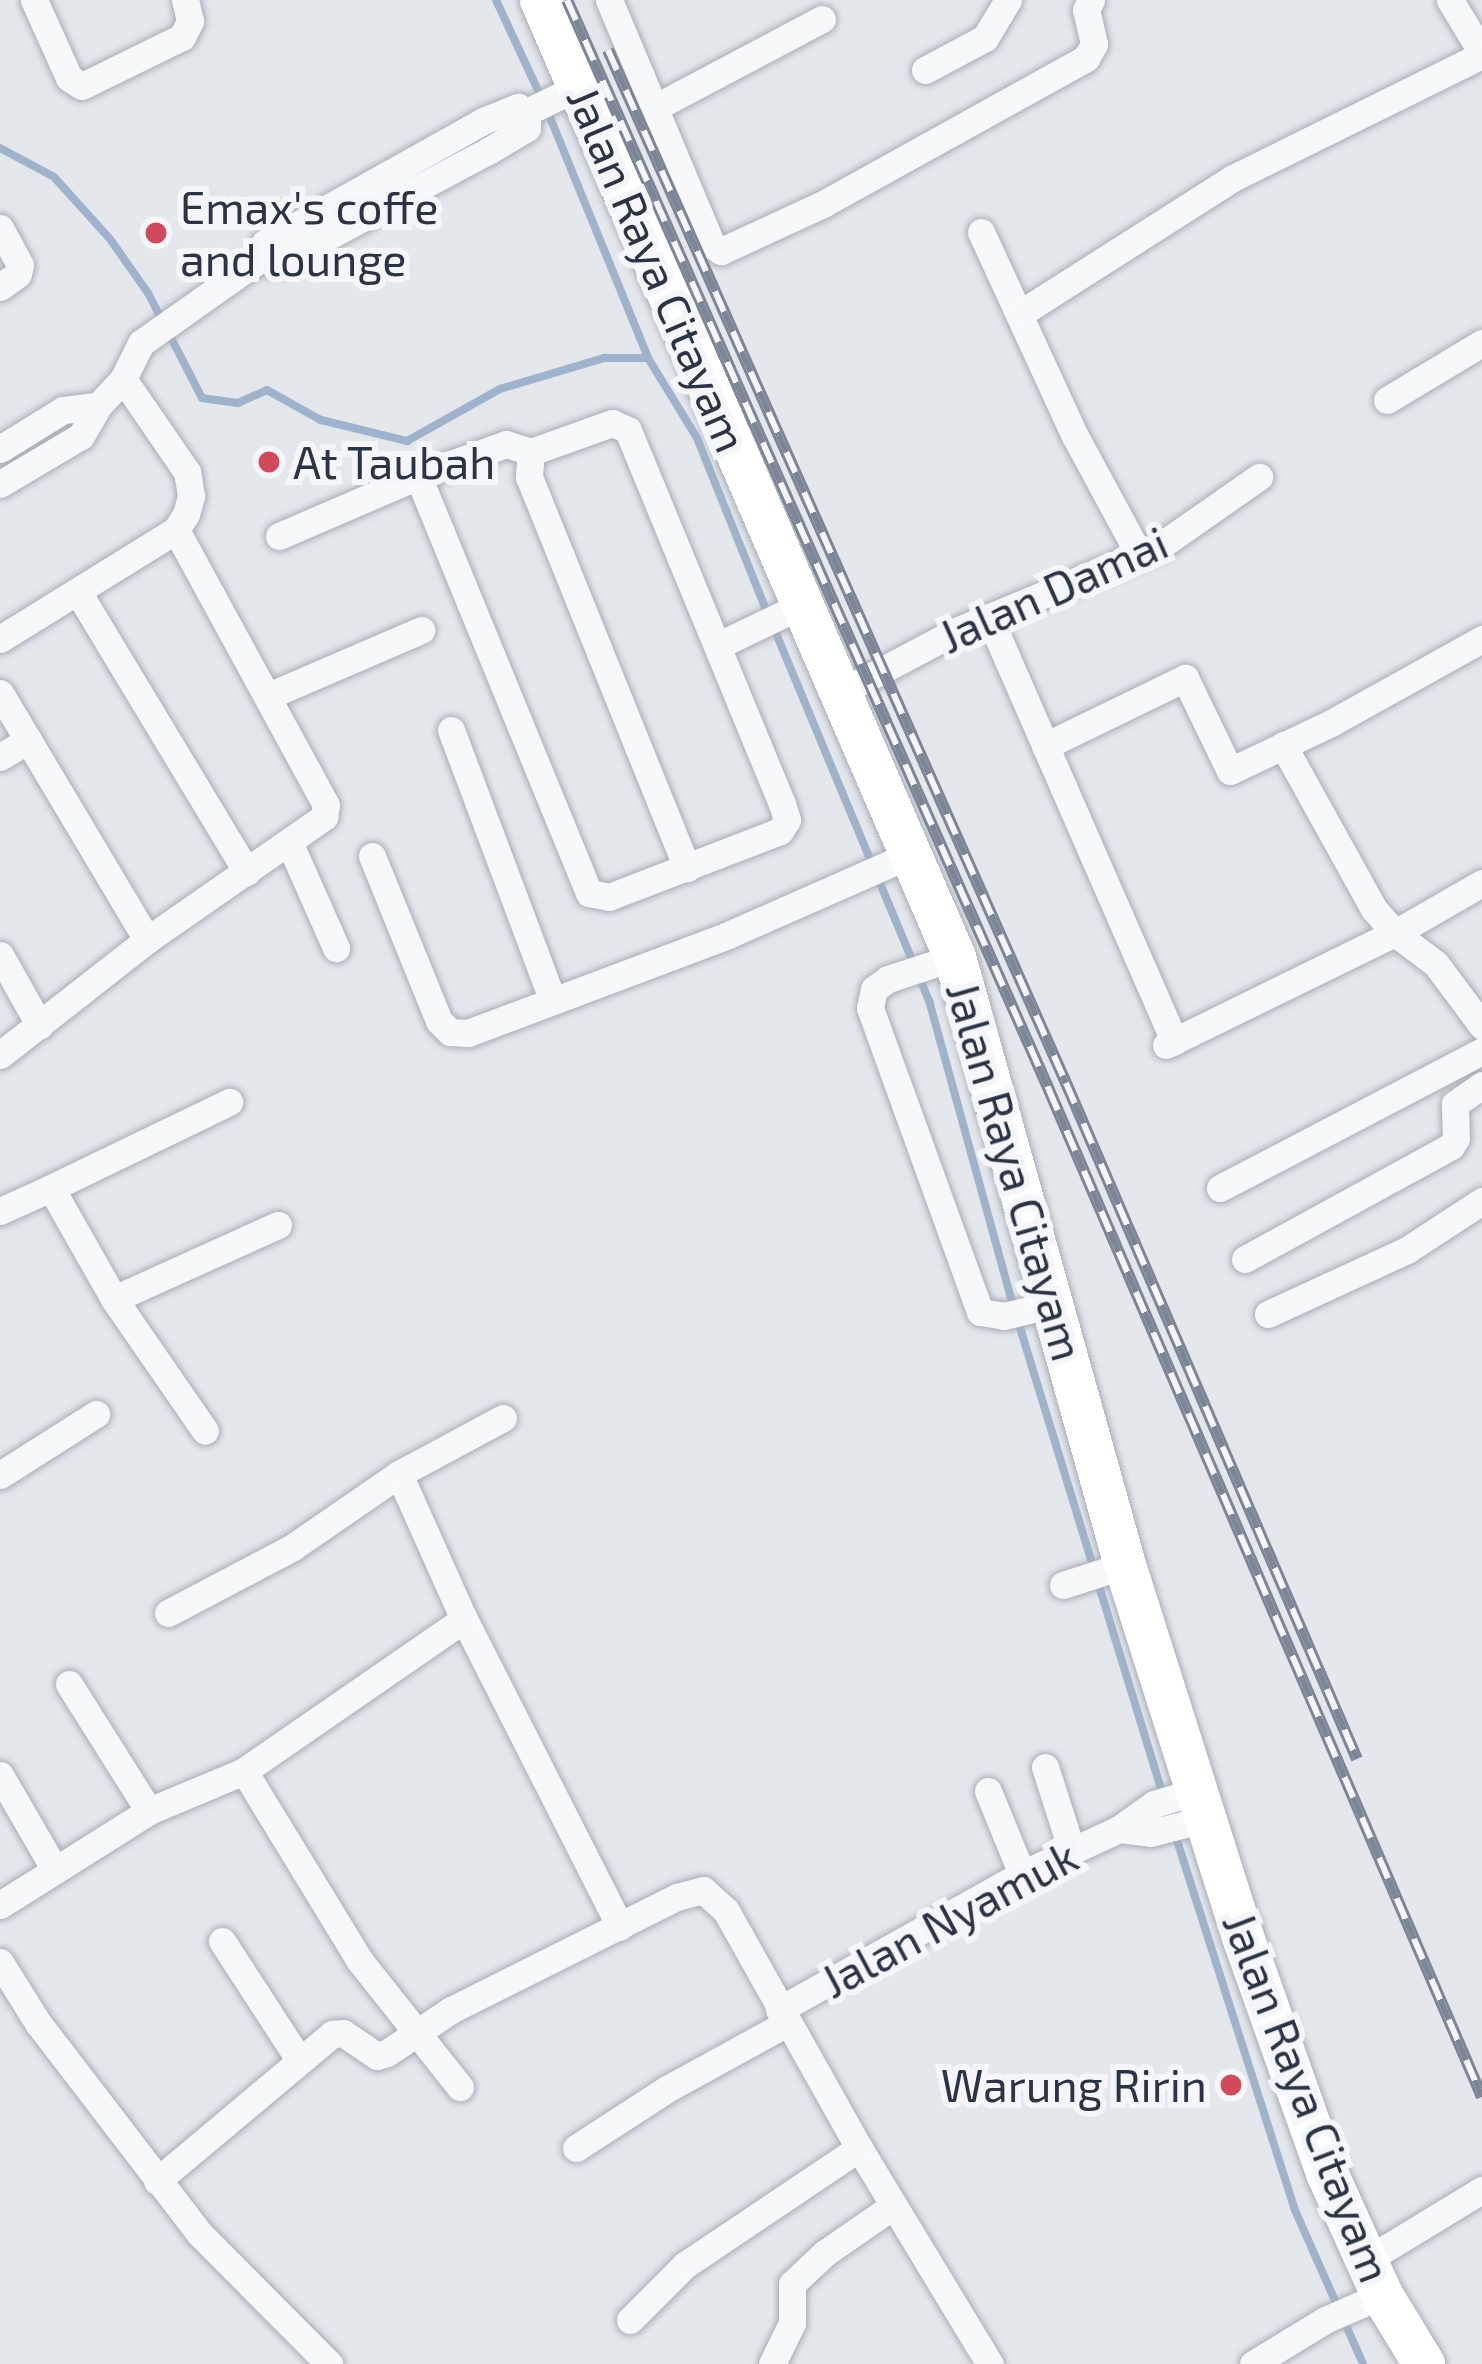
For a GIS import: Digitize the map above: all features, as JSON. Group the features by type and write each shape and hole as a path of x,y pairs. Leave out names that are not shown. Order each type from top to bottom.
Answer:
{"main road":[{"name":"Jalan Raya Citayam","path":"541,0 572,90 790,610 841,692 903,857 940,961 1028,1310 1117,1568 1181,1811 1292,2081 1368,2288 1424,2364"}],"street":[{"path":"34,0 69,78 82,86 182,37 190,21 184,0"},
{"path":"610,0 712,244 722,251 823,204 1085,58 1094,44 1086,10 1091,0"},
{"path":"925,70 985,38 1008,0"},
{"path":"1021,314 1233,178 1482,54 1450,0"},
{"path":"654,108 822,19"},
{"path":"0,484 82,436 147,337 260,259 265,243 278,234 482,121 518,107 532,110 572,90"},
{"path":"0,229 20,265 18,274 0,287"},
{"path":"981,232 1076,436 1140,556"},
{"path":"1387,400 1482,343"},
{"path":"0,639 176,530 191,496 187,472 123,379"},
{"path":"0,449 63,410 98,406"},
{"path":"279,536 418,476 506,444 531,452 612,423 628,430 729,639 787,820 767,839 610,897 590,893 582,884 418,476"},
{"path":"531,452 529,477 687,868"},
{"name":"Jalan Damai","path":"841,692 989,617 1140,556 1259,477"},
{"path":"0,1055 146,940 324,818 326,805 176,530"},
{"path":"78,592 247,872"},
{"path":"729,639 790,610"},
{"path":"989,617 1170,1043 1395,933 1482,883"},
{"path":"268,695 421,630"},
{"path":"1046,746 1185,678 1230,771 1482,639"},
{"path":"0,693 146,940"},
{"path":"451,730 553,999"},
{"path":"0,757 28,740"},
{"path":"1283,745 1340,857 1395,933 1436,964 1482,1026"},
{"path":"290,844 336,948"},
{"path":"372,856 439,1021 450,1032 468,1033 725,936 903,857"},
{"path":"0,955 40,1026"},
{"path":"940,961 874,988 870,1008 976,1303 987,1316 1028,1310"},
{"path":"1220,1187 1482,1051"},
{"path":"1245,1258 1450,1146 1456,1138 1455,1103 1482,1085"},
{"path":"0,1211 229,1102"},
{"path":"51,1188 115,1300 205,1432"},
{"path":"1268,1314 1407,1250 1482,1201"},
{"path":"115,1300 278,1225"},
{"path":"0,1474 96,1414"},
{"path":"168,1613 310,1537 400,1474 503,1418"},
{"path":"400,1474 464,1619 620,1928"},
{"path":"1071,1582 1117,1568"},
{"path":"0,1905 149,1810 244,1771 464,1619"},
{"path":"69,1684 149,1810"},
{"path":"1045,1767 1072,1851"},
{"path":"244,1771 359,1961 460,2087"},
{"path":"0,1775 54,1868"},
{"path":"988,1791 1022,1874"},
{"name":"Jalan Nyamuk","path":"576,2148 783,2016 1022,1874 1119,1829 1181,1811"},
{"path":"157,2181 332,2034 343,2033 377,2056 416,2030 694,1889 703,1890 726,1911 859,2148 989,2364"},
{"path":"222,1941 298,2059"},
{"path":"0,1962 38,2023 199,2233 328,2364"},
{"path":"630,2320 685,2265 859,2148"},
{"path":"1253,2364 1368,2288 1482,2190"},
{"path":"772,2364 792,2323 792,2284 825,2253 893,2206"}],"waterway":[{"path":"496,0 541,97"},
{"path":"547,110 648,358 697,438 767,612"},
{"path":"0,148 54,177 110,239 148,293 202,398 238,403 267,390 321,420 407,441 500,389 604,358 648,358"},
{"path":"773,626 930,1004 1013,1306"},
{"path":"1018,1321 1163,1794"},
{"path":"1174,1831 1294,2208 1363,2364"}],"railway":[{"path":"567,0 1049,1090 1482,2097"},
{"path":"608,50 1066,1083 1357,1759"}],"place":[{"name":"Emax's coffe and lounge","path":"156,233"},
{"name":"At Taubah","path":"269,462"},
{"name":"Warung Ririn","path":"1231,2085"}]}
